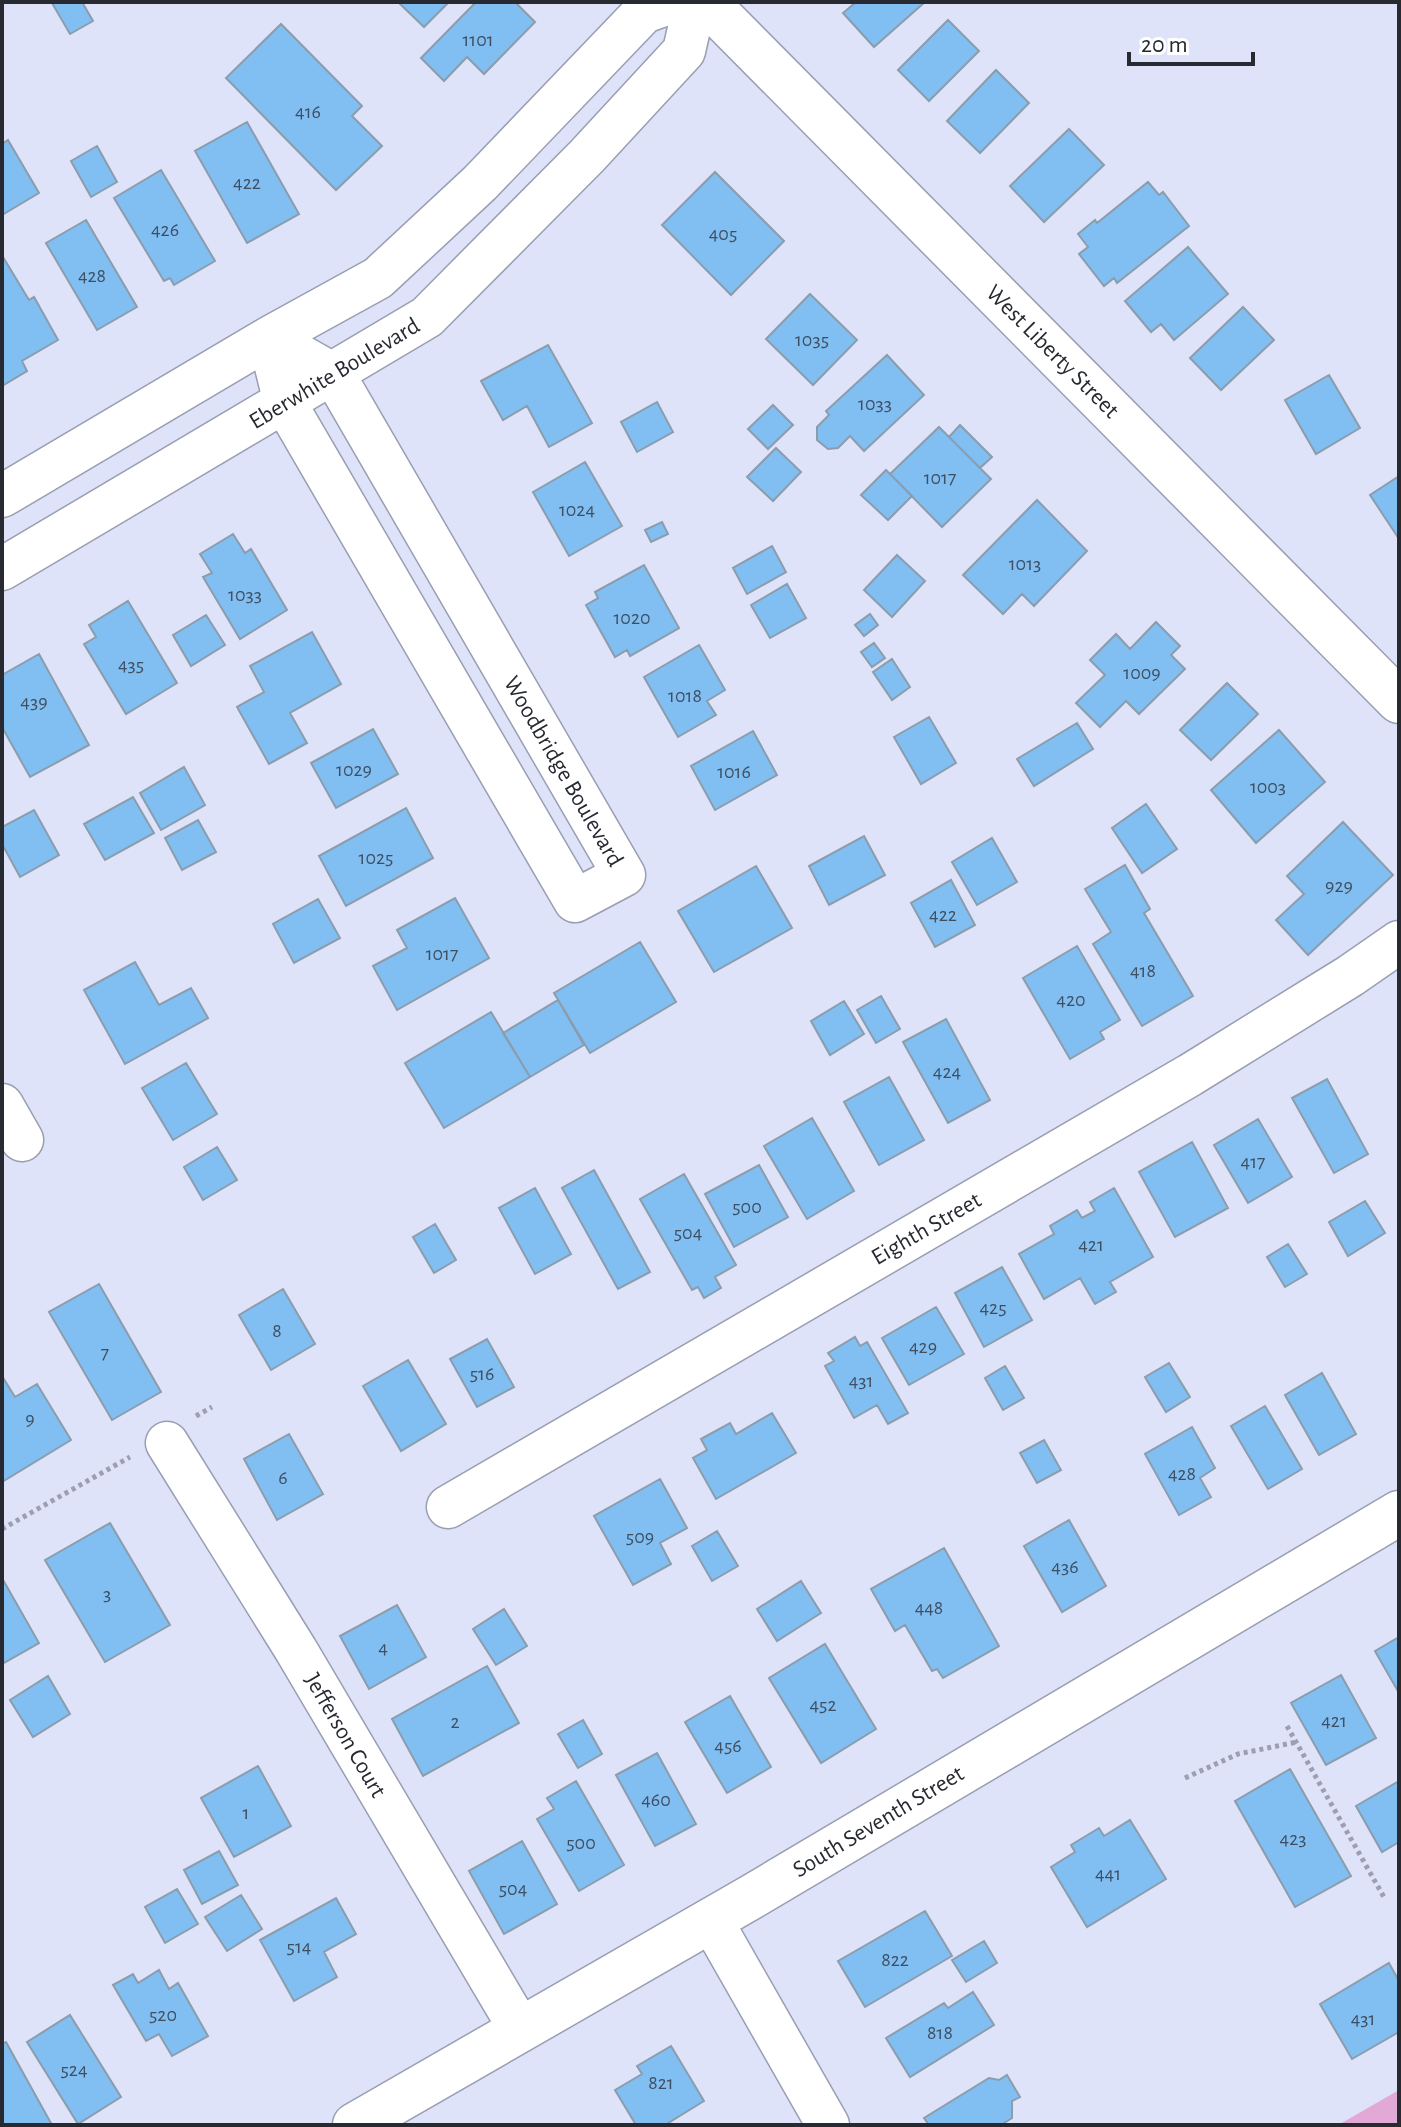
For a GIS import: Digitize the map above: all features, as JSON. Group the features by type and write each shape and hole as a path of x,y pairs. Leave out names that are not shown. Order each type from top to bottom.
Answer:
{"street":[{"path":"2,496 269,338 378,278 480,183 644,12 672,2"},
{"name":"Eberwhite Boulevard","path":"2,569 334,375 427,317 587,156 684,51 695,2"},
{"name":"West Liberty Street","path":"706,2 1399,701"},
{"path":"269,338 334,375"},
{"name":"Woodbridge Boulevard","path":"269,338 285,403 575,901 624,875 334,375"},
{"name":"Eighth Street","path":"448,1507 1190,1075 1399,942"},
{"name":"Jefferson Court","path":"164,1439 304,1664 520,2029"},
{"name":"South Seventh Street","path":"355,2125 711,1920 1399,1513"},
{"path":"711,1920 828,2125"}],"path":[{"path":"2,1529 164,1439 212,1407"},
{"path":"1287,1726 1385,1899"},
{"path":"1185,1778 1238,1754 1297,1742"}],"shaded area":[{"path":"1399,2090 1399,2125 1340,2124"}],"building":[{"path":"82,2 93,21 70,34 52,3"},
{"path":"398,2 449,2 424,27"},
{"path":"476,2 515,2 535,22 484,74 467,57 444,81 421,58"},
{"path":"856,2 925,2 874,47 843,13"},
{"path":"948,20 979,51 929,101 898,70"},
{"path":"281,24 362,106 352,116 382,146 336,190 226,78"},
{"path":"996,70 1029,103 980,153 947,121"},
{"path":"247,122 299,214 247,243 195,151"},
{"path":"1069,129 1104,165 1044,222 1010,186"},
{"path":"8,140 39,193 2,215 2,144"},
{"path":"97,146 117,182 91,197 71,161"},
{"path":"161,170 215,261 174,285 170,278 164,281 114,198"},
{"path":"715,172 784,241 731,295 662,225"},
{"path":"1148,182 1159,195 1163,192 1189,226 1117,283 1114,278 1104,286 1079,254 1088,247 1078,234 1095,220 1097,223"},
{"path":"86,220 137,307 97,330 46,243"},
{"path":"1188,247 1228,294 1174,340 1161,324 1151,332 1125,301"},
{"path":"3,257 29,300 34,297 58,340 22,361 27,371 2,386"},
{"path":"810,294 857,340 813,385 766,339"},
{"path":"1243,307 1274,340 1221,390 1190,358"},
{"path":"548,345 592,423 549,447 527,406 503,420 481,381"},
{"path":"887,355 924,395 864,451 850,436 838,448 828,449 817,440 817,427 829,415 826,411"},
{"path":"1329,375 1360,428 1316,454 1285,400"},
{"path":"657,402 673,432 637,452 621,422"},
{"path":"773,405 793,425 768,449 748,429"},
{"path":"960,425 992,457 980,468 949,437"},
{"path":"939,427 991,479 942,527 890,474"},
{"path":"776,448 801,472 773,501 747,477"},
{"path":"585,462 622,526 569,556 533,492"},
{"path":"886,470 912,496 888,520 861,495"},
{"path":"1399,476 1399,539 1370,495"},
{"path":"1037,500 1087,551 1034,606 1022,594 1003,614 963,575"},
{"path":"662,522 668,534 651,542 645,530"},
{"path":"233,534 245,553 251,549 287,610 240,639 203,577 212,573 200,554"},
{"path":"772,546 786,572 747,594 733,568"},
{"path":"897,555 925,581 892,617 864,590"},
{"path":"644,565 679,628 630,656 627,650 615,657 586,605 598,598 595,592"},
{"path":"787,584 806,618 770,638 751,605"},
{"path":"128,601 177,683 126,714 84,644 96,637 89,625"},
{"path":"870,614 878,625 864,636 855,625"},
{"path":"206,615 225,645 191,666 173,635"},
{"path":"1156,622 1180,646 1171,655 1185,669 1139,714 1126,701 1100,727 1076,703 1105,675 1090,660 1116,634 1130,649"},
{"path":"312,632 341,684 290,713 307,743 269,764 237,707 264,692 250,666"},
{"path":"874,643 885,658 872,667 861,652"},
{"path":"699,645 725,690 707,701 716,715 678,737 644,677"},
{"path":"39,654 89,745 30,777 2,727 2,675"},
{"path":"892,659 910,687 892,700 873,672"},
{"path":"1227,683 1258,714 1211,760 1180,730"},
{"path":"929,717 956,763 921,784 894,737"},
{"path":"1077,723 1093,749 1034,786 1017,759"},
{"path":"373,729 398,774 336,808 311,763"},
{"path":"1279,730 1325,782 1256,843 1211,790"},
{"path":"753,731 777,775 715,810 691,766"},
{"path":"184,767 205,805 161,830 140,793"},
{"path":"133,797 154,833 105,860 84,824"},
{"path":"1146,804 1177,849 1142,873 1112,828"},
{"path":"406,808 433,858 346,906 319,856"},
{"path":"34,810 59,855 20,877 2,844 2,827"},
{"path":"198,820 216,852 182,870 165,838"},
{"path":"1343,822 1393,875 1308,955 1276,920 1304,894 1287,876"},
{"path":"864,836 885,875 829,905 809,866"},
{"path":"992,838 1017,882 977,905 952,862"},
{"path":"1125,865 1150,909 1144,913 1193,996 1142,1026 1093,944 1111,932 1085,889"},
{"path":"756,866 792,928 714,972 678,911"},
{"path":"951,880 975,925 935,947 911,903"},
{"path":"455,898 489,958 397,1010 373,966 407,948 397,930"},
{"path":"318,899 340,938 294,963 273,924"},
{"path":"640,942 676,1002 590,1053 554,993"},
{"path":"1077,946 1120,1020 1100,1032 1104,1039 1070,1059 1023,978"},
{"path":"135,962 159,1005 191,988 208,1018 125,1064 84,990"},
{"path":"881,996 900,1029 876,1043 857,1010"},
{"path":"558,1000 584,1045 530,1077 503,1033"},
{"path":"844,1001 864,1034 830,1055 811,1021"},
{"path":"491,1012 530,1077 444,1128 405,1063"},
{"path":"946,1019 990,1100 948,1123 903,1042"},
{"path":"186,1063 217,1114 173,1140 142,1088"},
{"path":"889,1077 924,1140 879,1165 844,1102"},
{"path":"1327,1079 1368,1154 1334,1173 1292,1098"},
{"path":"812,1118 854,1191 807,1219 764,1146"},
{"path":"1258,1119 1292,1177 1248,1203 1214,1145"},
{"path":"1192,1142 1228,1208 1175,1237 1139,1172"},
{"path":"217,1147 237,1180 203,1200 184,1167"},
{"path":"759,1165 788,1217 734,1247 705,1194"},
{"path":"594,1170 650,1272 618,1289 562,1188"},
{"path":"684,1174 736,1265 715,1277 721,1288 704,1298 698,1287 692,1290 640,1199"},
{"path":"535,1188 571,1254 535,1274 499,1208"},
{"path":"1114,1188 1153,1257 1110,1282 1116,1292 1095,1304 1080,1278 1044,1299 1019,1254 1054,1234 1050,1226 1077,1210 1082,1218 1095,1211 1090,1202"},
{"path":"1365,1201 1385,1233 1348,1256 1329,1222"},
{"path":"435,1224 456,1260 434,1273 413,1237"},
{"path":"1288,1244 1307,1274 1285,1287 1267,1257"},
{"path":"1002,1267 1032,1320 984,1347 955,1293"},
{"path":"99,1284 161,1392 112,1420 49,1312"},
{"path":"283,1289 315,1344 271,1370 239,1315"},
{"path":"936,1307 964,1354 909,1385 882,1338"},
{"path":"855,1337 860,1346 867,1342 908,1413 888,1424 877,1405 854,1418 825,1366 834,1361 828,1353"},
{"path":"487,1339 514,1387 477,1407 450,1359"},
{"path":"408,1360 446,1424 401,1451 363,1386"},
{"path":"1169,1363 1190,1397 1166,1412 1145,1377"},
{"path":"1005,1366 1024,1398 1003,1410 985,1378"},
{"path":"1322,1373 1356,1434 1319,1455 1285,1395"},
{"path":"2,1376 15,1397 37,1384 71,1440 2,1482"},
{"path":"1265,1406 1302,1469 1268,1489 1231,1426"},
{"path":"772,1413 796,1453 716,1499 693,1458 707,1450 701,1439 730,1423 736,1434"},
{"path":"1192,1427 1215,1468 1200,1478 1211,1497 1179,1515 1145,1454"},
{"path":"289,1434 323,1494 277,1520 244,1459"},
{"path":"1044,1440 1061,1470 1037,1483 1020,1453"},
{"path":"660,1479 687,1528 660,1543 671,1564 633,1585 594,1516"},
{"path":"1069,1520 1106,1586 1062,1612 1024,1546"},
{"path":"110,1523 170,1625 105,1662 45,1560"},
{"path":"717,1531 738,1566 712,1581 692,1546"},
{"path":"944,1548 999,1646 943,1678 937,1669 932,1671 905,1625 895,1631 871,1589"},
{"path":"2,1578 39,1643 2,1664"},
{"path":"801,1581 821,1613 777,1641 757,1609"},
{"path":"397,1605 426,1657 369,1689 340,1636"},
{"path":"504,1609 527,1646 496,1665 473,1629"},
{"path":"1399,1637 1399,1693 1375,1651"},
{"path":"825,1644 876,1729 821,1763 769,1678"},
{"path":"487,1666 519,1723 423,1776 392,1719"},
{"path":"1341,1675 1376,1738 1326,1765 1291,1703"},
{"path":"48,1676 70,1714 33,1737 10,1700"},
{"path":"730,1696 771,1767 727,1793 685,1722"},
{"path":"583,1720 602,1754 578,1768 558,1734"},
{"path":"657,1753 696,1824 655,1846 616,1775"},
{"path":"258,1766 291,1826 234,1857 201,1798"},
{"path":"1290,1769 1351,1876 1295,1907 1235,1801"},
{"path":"576,1781 624,1865 579,1891 537,1819 554,1809 547,1798"},
{"path":"1399,1781 1399,1842 1382,1852 1356,1806"},
{"path":"1130,1820 1166,1879 1087,1927 1051,1867 1075,1852 1071,1845 1099,1828 1104,1836"},
{"path":"522,1841 557,1904 504,1934 469,1871"},
{"path":"219,1851 238,1885 202,1904 184,1870"},
{"path":"177,1889 198,1924 165,1943 145,1907"},
{"path":"241,1895 262,1929 227,1951 205,1917"},
{"path":"336,1898 356,1934 324,1952 337,1977 294,2001 260,1940"},
{"path":"925,1911 952,1956 865,2007 838,1961"},
{"path":"984,1941 997,1963 966,1982 952,1960"},
{"path":"1389,1963 1399,1981 1399,2032 1352,2059 1320,2004"},
{"path":"159,1970 169,1989 178,1983 208,2036 172,2056 159,2034 146,2041 113,1985 133,1974 138,1983"},
{"path":"973,1992 994,2025 910,2077 886,2038 944,2003 948,2008"},
{"path":"70,2015 121,2097 78,2124 27,2042"},
{"path":"6,2042 52,2125 2,2125 2,2044"},
{"path":"671,2046 704,2101 665,2125 636,2125 615,2090 642,2074 637,2066"},
{"path":"1007,2075 1020,2097 1012,2101 1012,2118 1001,2125 929,2125 924,2118 989,2078 999,2080"}]}
